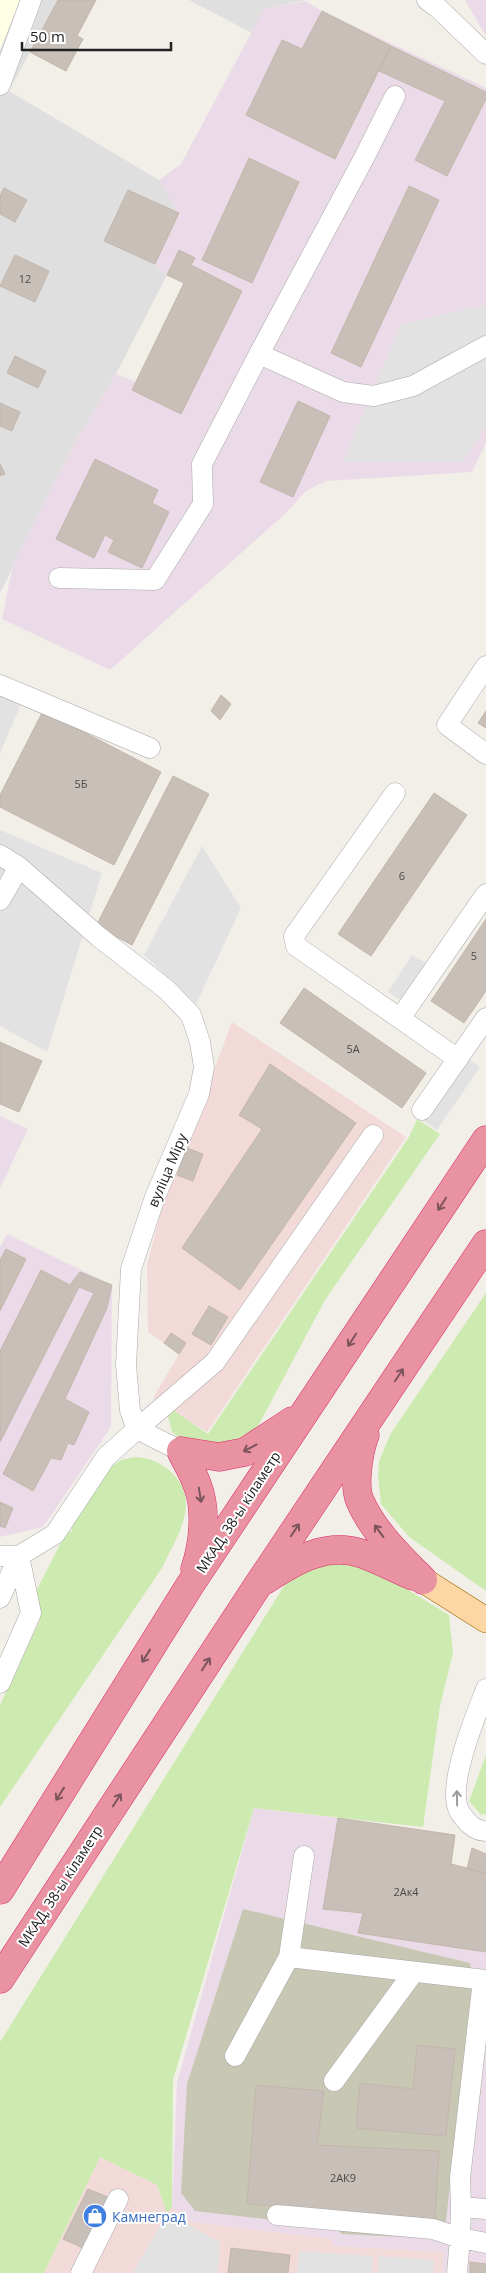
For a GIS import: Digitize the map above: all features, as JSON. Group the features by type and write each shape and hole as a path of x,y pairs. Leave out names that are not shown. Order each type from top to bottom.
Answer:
{"highway":[{"name":"МКАД, 38-ы кіламетр","path":"0,1890 190,1585 486,1140"},
{"name":"МКАД, 38-ы кіламетр","path":"0,1978 258,1585 486,1244"},
{"path":"181,1451 219,1458 245,1452 277,1433 305,1411"},
{"path":"372,1416 360,1448 359,1499 377,1529 398,1555 423,1580"},
{"path":"181,1451 199,1487 202,1512 197,1562 190,1585"},
{"path":"258,1585 287,1566 312,1554 336,1550 361,1554 423,1580"}],"main road":[{"path":"423,1580 486,1620"}],"street":[{"path":"0,85 31,0"},
{"path":"434,2 486,54"},
{"path":"60,578 155,580 202,504 202,464 395,96"},
{"path":"259,354 343,392 374,396 414,386 486,346"},
{"path":"486,666 447,725 486,754"},
{"path":"0,686 150,748"},
{"path":"395,793 294,936 296,946 458,1058"},
{"name":"вуліца Міру","path":"0,855 18,867 112,948 167,990 191,1015 200,1042 204,1067 199,1094 154,1197 131,1270 126,1365 130,1410 137,1429"},
{"path":"0,900 18,867"},
{"path":"400,1017 486,894"},
{"path":"422,1110 486,1018"},
{"path":"10,1556 55,1534 106,1457 215,1362 373,1135"},
{"path":"137,1429 181,1451"},
{"path":"0,1598 10,1556"},
{"path":"0,1683 31,1613 10,1556"},
{"path":"486,1689 465,1742 457,1794 457,1808 468,1824 481,1831 486,1831"},
{"path":"235,2056 289,1957 304,1856"},
{"path":"289,1957 485,1980 460,2178 461,2207 457,2273"},
{"path":"334,2081 413,1973"},
{"path":"81,2273 118,2199"},
{"path":"461,2207 486,2209"},
{"path":"277,2214 433,2230 486,2243"}],"shaded area":[{"path":"0,0 58,0 9,91 159,180 179,213 155,264 167,275 116,374 75,443 0,593"},
{"path":"0,0 20,0 0,50"},
{"path":"189,0 305,0 265,9 252,33"},
{"path":"465,0 486,0 486,36"},
{"path":"305,1 322,11 486,88 486,443 472,472 326,481 306,491 286,513 110,670 2,619 13,564 75,443 116,374 136,382 184,284 167,275 155,264 179,214 159,180 181,164 264,9"},
{"path":"486,305 486,426 463,462 343,462 401,324"},
{"path":"0,695 20,706 0,753"},
{"path":"0,830 102,873 47,1052 0,1026"},
{"path":"202,846 241,908 196,1004 144,955"},
{"path":"412,955 429,965 405,1003 388,992"},
{"path":"232,1022 406,1137 207,1432 153,1398 179,1354 148,1332 147,1265 161,1211"},
{"path":"454,1050 480,1067 437,1130 412,1113"},
{"path":"0,1116 28,1129 0,1188"},
{"path":"7,1234 112,1285 111,1427 43,1527 0,1537 0,1247"},
{"path":"254,1808 455,1835 451,1864 486,1873 486,2273 442,2273 444,2252 333,2246 333,2239 193,2222 172,2207 177,2083"},
{"path":"243,1909 470,1963 473,1979 444,2239 342,2234 333,2227 195,2211 181,2193 187,2084"},
{"path":"100,2157 157,2185 167,2212 172,2207 193,2222 333,2239 333,2246 444,2252 442,2273 44,2273"},
{"path":"167,2213 220,2242 218,2273 133,2273"},
{"path":"299,2251 373,2256 372,2273 297,2273"},
{"path":"379,2256 434,2260 433,2273 378,2273"}],"green space":[{"path":"417,1119 440,1134 325,1300 255,1432 230,1446 181,1439 172,1432 168,1416 170,1408 208,1434 409,1137"},
{"path":"486,1293 486,1591 409,1537 381,1504 378,1475 379,1461 391,1433"},
{"path":"135,1457 157,1462 170,1471 180,1482 185,1494 186,1506 180,1531 162,1568 0,1807 0,1705 40,1620 34,1605 36,1591 66,1533 72,1531 71,1525 108,1469 121,1460"},
{"path":"313,1561 369,1566 449,1615 453,1653 440,1706 423,1827 254,1808 173,2080 172,2207 167,2213 157,2185 100,2157 44,2273 0,2273 0,2042 287,1581"},
{"path":"486,1755 486,1814 481,1815 469,1801"}],"building":[{"path":"58,0 96,0 77,36 83,39 66,71 30,52"},
{"path":"322,11 391,46 335,159 246,115 282,40 302,49"},
{"path":"391,46 486,92 486,99 447,176 415,160 445,101 379,71"},
{"path":"249,158 299,182 252,283 202,260"},
{"path":"409,186 439,200 361,367 331,353"},
{"path":"4,188 27,200 15,222 0,214 0,196"},
{"path":"128,190 179,213 155,264 104,241"},
{"path":"179,250 195,258 191,265 242,291 181,414 132,390 184,283 167,275"},
{"path":"15,255 49,271 35,302 0,286"},
{"path":"15,356 46,371 38,388 7,373"},
{"path":"298,401 330,416 293,497 260,482"},
{"path":"0,403 20,412 12,431 0,426"},
{"path":"95,459 158,490 152,503 169,512 142,568 108,552 114,540 105,535 94,558 56,539"},
{"path":"0,464 5,474 0,476"},
{"path":"221,695 231,704 220,720 211,711"},
{"path":"43,711 161,772 114,865 0,807 0,795"},
{"path":"486,711 486,728 478,723"},
{"path":"173,776 209,794 132,945 96,926"},
{"path":"434,793 467,815 371,956 338,934"},
{"path":"486,919 486,991 464,1023 431,1001"},
{"path":"304,988 426,1073 402,1108 280,1023"},
{"path":"0,1042 42,1061 19,1112 0,1104"},
{"path":"270,1064 356,1123 240,1290 182,1248 262,1129 239,1115"},
{"path":"187,1148 203,1154 193,1181 177,1175"},
{"path":"6,1249 26,1259 0,1311 0,1260"},
{"path":"41,1270 70,1285 80,1272 112,1285 107,1308 65,1399 89,1412 74,1445 68,1443 61,1460 51,1458 33,1491 3,1474 94,1293 79,1287 0,1442 0,1351"},
{"path":"209,1306 228,1317 211,1345 192,1334"},
{"path":"171,1333 186,1343 179,1354 164,1343"},
{"path":"0,1502 13,1508 5,1528 0,1526"},
{"path":"338,1818 455,1835 451,1864 486,1873 486,1952 358,1933 363,1913 323,1909"},
{"path":"472,1848 486,1854 486,1873 467,1869"},
{"path":"417,2045 455,2049 446,2136 356,2128 360,2083 413,2089"},
{"path":"256,2085 324,2091 317,2145 439,2151 435,2219 247,2204"},
{"path":"88,2189 108,2197 83,2248 63,2239"},
{"path":"231,2248 290,2255 288,2273 228,2273"},
{"path":"470,2262 486,2264 486,2273 470,2273"}],"place":[{"name":"Камнеград","path":"95,2216"}]}
